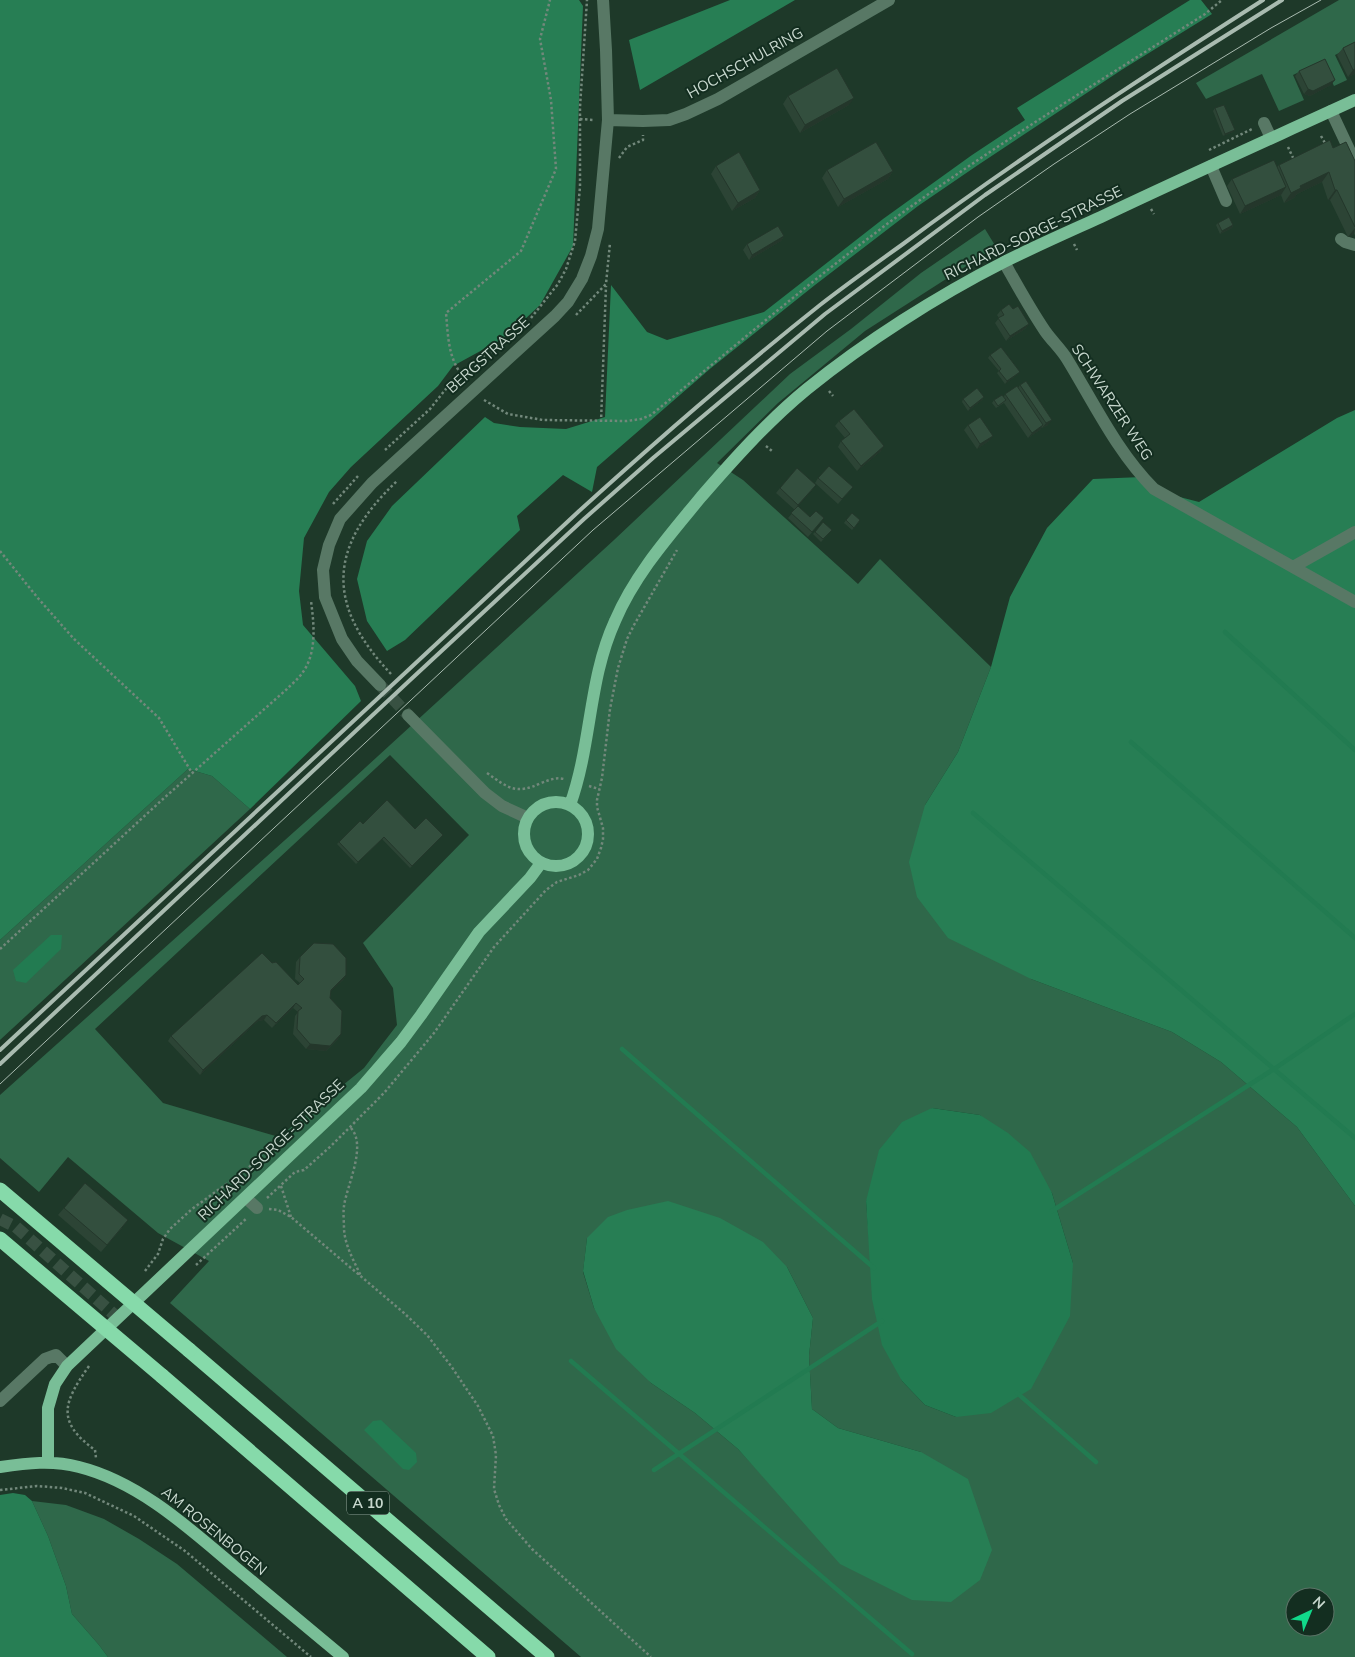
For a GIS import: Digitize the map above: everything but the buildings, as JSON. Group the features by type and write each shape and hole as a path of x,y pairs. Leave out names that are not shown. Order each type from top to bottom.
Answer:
{"highway":[{"name":"A 10","path":"0,1190 547,1657"},
{"name":"A 10","path":"0,1239 488,1657"}],"main road":[{"name":"RICHARD-SORGE-STRASSE","path":"570,805 578,783 586,748 594,687 605,644 628,596 644,568 669,536 742,451 805,390 881,335 941,297 1004,262 1355,100"},
{"path":"551,802 561,802 570,805 578,810 587,826 587,844 582,853 568,864 550,866 541,863 532,856 525,843 524,828 528,818 534,810 551,802"},
{"name":"RICHARD-SORGE-STRASSE","path":"48,1462 48,1408 55,1384 67,1366 246,1198 380,1067 421,1015 479,932 530,878 541,863"},
{"name":"AM ROSENBOGEN","path":"0,1467 48,1462 64,1464 92,1471 128,1487 169,1513 343,1657"}],"street":[{"name":"BERGSTRASSE","path":"380,684 357,661 342,639 325,597 323,570 329,545 340,519 372,483 555,316 568,302 582,279 591,256 598,229 608,120 603,0"},
{"name":"HOCHSCHULRING","path":"608,120 669,120 686,114 718,99 889,0"},
{"path":"1331,111 1355,162"},
{"path":"1264,123 1271,138"},
{"path":"1211,166 1226,201"},
{"path":"1341,239 1355,245"},
{"name":"SCHWARZER WEG","path":"1004,262 1038,319 1065,356 1100,416 1137,472 1154,489 1355,602"},
{"path":"1294,567 1355,532"},
{"path":"408,715 485,793 502,806 528,818"},
{"path":"246,1198 256,1208"},
{"path":"0,1401 45,1359 56,1355 67,1366"}],"path":[{"path":"504,344 481,358 461,374 454,365 450,351 446,313 521,251 556,169 551,100 540,39 550,0"},
{"path":"528,321 558,284 566,269 575,241 580,187 580,107 588,0"},
{"path":"484,400 508,414 543,420 627,421 651,415 820,275 902,214 983,156 1205,14 1222,0"},
{"path":"1321,136 1328,149"},
{"path":"1288,147 1294,161"},
{"path":"1143,213 1158,206"},
{"path":"1151,209 1154,214"},
{"path":"1076,250 1074,244 1082,240"},
{"path":"601,422 606,284"},
{"path":"833,387 829,391 833,396"},
{"path":"764,449 766,446 772,451"},
{"path":"391,674 363,640 355,624 343,587 344,561 360,523 372,506 400,478"},
{"path":"256,1208 295,1172 304,1170 351,1127 384,1093 417,1056 458,1001 483,961 546,890 557,882 588,870 597,859 603,839 603,828 597,807 610,709 618,668 634,625 681,544"},
{"path":"0,551 37,598 74,639 158,718 192,773"},
{"path":"0,949 192,773 286,690 304,671"},
{"path":"485,772 507,786 522,790 556,778 599,789"},
{"path":"351,1127 357,1143 354,1167 344,1206 344,1231 347,1247 362,1277"},
{"path":"140,1276 154,1260 163,1239 170,1229 192,1209 247,1169 264,1153 275,1152 295,1172"},
{"path":"281,1186 291,1217"},
{"path":"256,1208 278,1210 291,1217 404,1313 427,1335 478,1406 492,1436 496,1455 494,1489 506,1519 532,1550 651,1657"},
{"path":"85,1493 97,1456 95,1450 74,1432 67,1417 68,1401 76,1384 94,1360"},
{"path":"0,1490 37,1486 62,1488 85,1493 134,1516 180,1547 311,1657"}],"shaded area":[{"path":"0,0 579,0 583,6 573,246 540,305 506,337 453,366 438,386 351,467 329,492 304,538 299,591 303,625 355,686 361,701 250,809 212,776 188,769 0,940"},
{"path":"730,0 795,0 640,90 629,40"},
{"path":"1190,0 1201,0 1212,14 1123,69 978,165 918,206 815,285 711,368 597,467 592,492 563,475 517,516 520,530 405,640 387,651 367,621 357,579 367,541 392,506 485,417 494,423 520,427 566,429 605,417 611,285 647,332 667,340 764,312 883,219 972,155 1025,120 1017,108"},
{"path":"1339,0 1355,0 1355,45 1335,55 1347,80 1334,86 1322,61 1293,75 1304,100 1279,111 1262,74 1206,99 1196,83"},
{"path":"985,229 996,247 865,331 778,403 717,463 743,480 858,584 880,559 991,667 958,752 925,805 1031,979 1172,1032 1221,1062 1297,1127 1355,1206 1355,1657 581,1657 170,1303 209,1261 158,1233 68,1157 39,1192 0,1158 0,1095 342,789 614,540 790,374 851,329 921,273","holes":["390,755 469,835 363,943 393,988 397,1025 364,1068 279,1137 163,1103 95,1029","932,1108 980,1115 1052,1193 1073,1263 956,1417 925,1405 902,1381 869,1239 866,1201","587,1238 787,1267 813,1318 809,1356 812,1409 838,1428 921,1452 782,1497 738,1449 695,1413 651,1383 594,1308 583,1272"]},
{"path":"1355,410 1355,1206 1297,1127 1221,1062 1172,1032 1031,979 948,938 917,897 909,862 925,805 958,752 991,667 1010,597 1047,528 1093,479 1142,477 1172,495 1199,502 1337,418"},
{"path":"188,769 212,776 250,809 0,1040 0,940"},
{"path":"51,935 62,935 61,949 26,983 16,981 13,970"},
{"path":"932,1108 980,1115 1008,1133 1030,1152 1052,1193 1073,1263 1070,1316 1031,1389 991,1413 956,1417 925,1405 902,1381 882,1345 872,1299 866,1201 879,1150 902,1122"},
{"path":"668,1201 720,1218 763,1242 787,1267 813,1318 809,1356 812,1409 838,1428 921,1452 968,1479 992,1550 980,1580 951,1602 912,1600 840,1564 738,1449 695,1413 651,1383 616,1349 594,1308 583,1271 587,1238 608,1217 627,1210"},
{"path":"381,1420 416,1453 417,1462 409,1470 403,1469 364,1430 373,1421"},
{"path":"13,1493 25,1495 32,1501 48,1536 66,1586 72,1614 108,1657 0,1657 0,1495"},
{"path":"32,1501 66,1505 104,1519 139,1539 177,1564 287,1657 108,1657 72,1614 66,1586 48,1536"}],"waterway":[{"path":"1225,632 1355,750"},
{"path":"1131,742 1355,938"},
{"path":"973,813 1355,1138"},
{"path":"1052,1211 1274,1069 1355,1014"},
{"path":"622,1049 874,1268"},
{"path":"654,1470 882,1321"},
{"path":"571,1361 912,1654"},
{"path":"1017,1393 1096,1462"}],"tunnel":[{"path":"380,685 408,715"},
{"path":"0,1219 16,1227 118,1318"}],"tram line":[{"path":"0,1084 593,530 827,331 978,217 1054,164 1130,114 1271,28 1321,0"}],"railway":[{"path":"0,1050 578,512 758,355 840,289 991,180 1263,0"},
{"path":"0,1064 584,519 653,458 825,314 985,195 1122,101 1282,0"}]}
